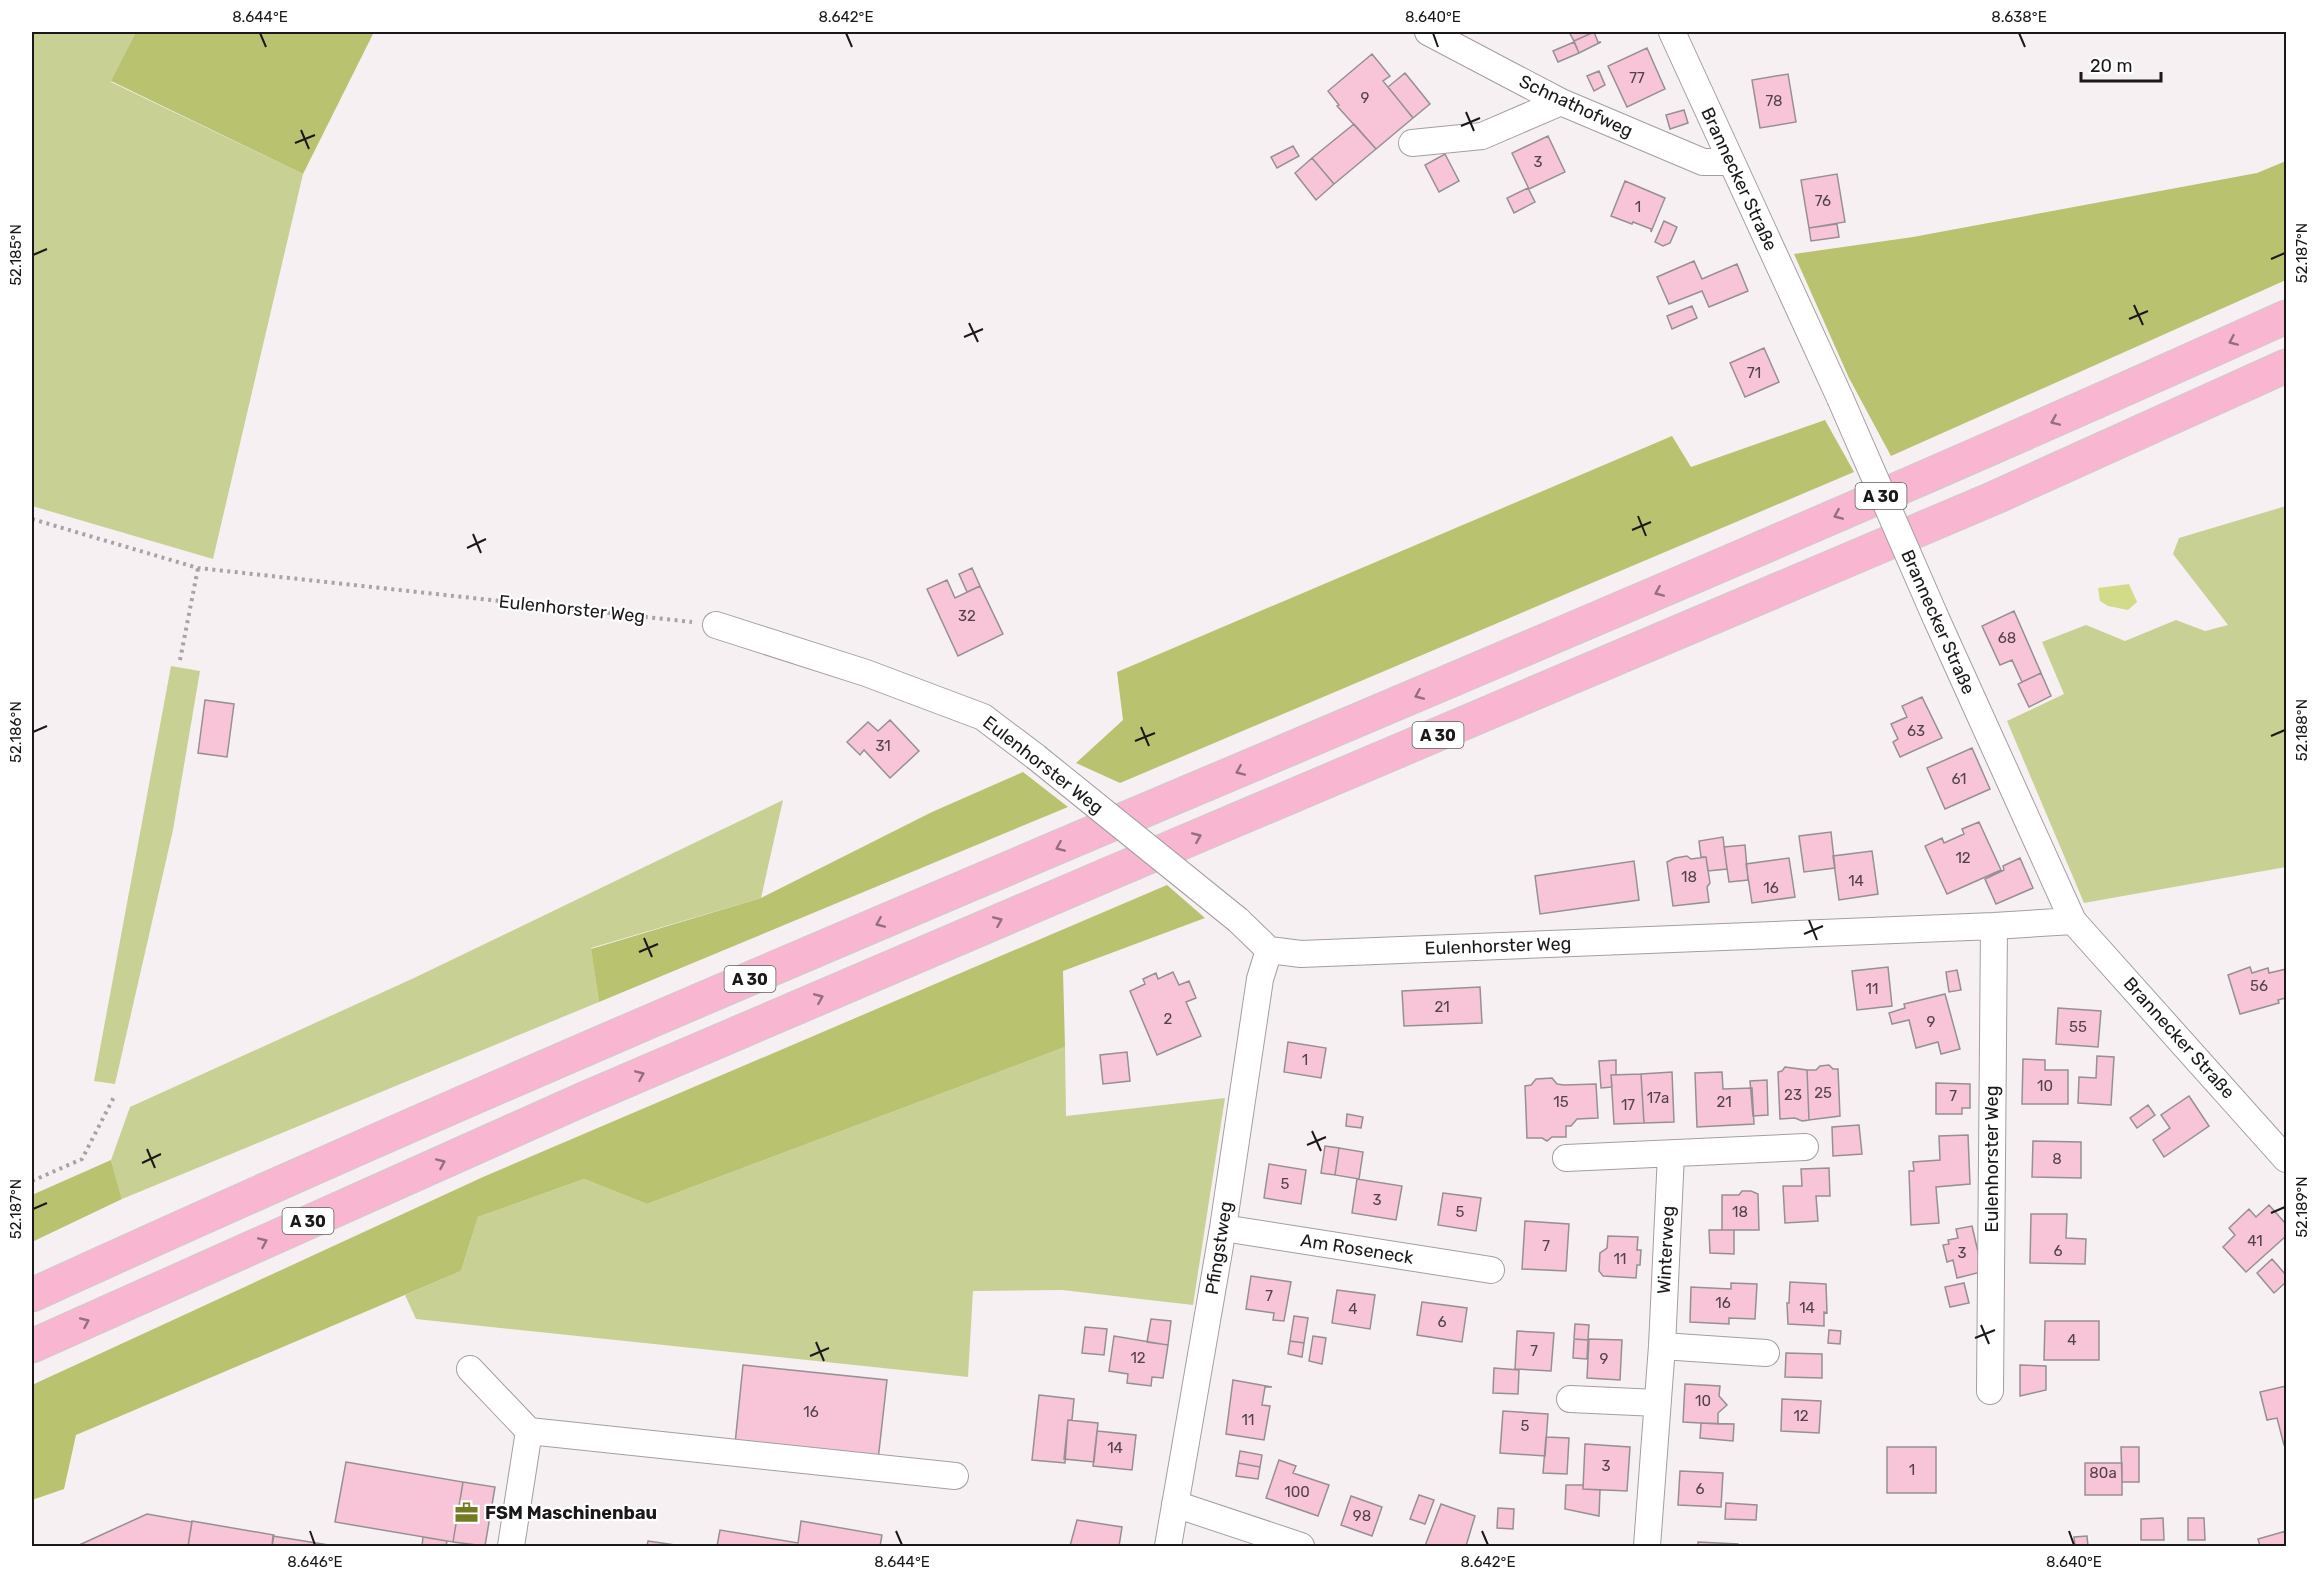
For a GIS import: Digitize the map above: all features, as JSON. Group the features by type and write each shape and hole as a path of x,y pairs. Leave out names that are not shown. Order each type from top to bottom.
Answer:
{"highway":[{"name":"A 30","path":"32,1295 803,956 1473,673 2094,404 2286,317"},
{"name":"A 30","path":"32,1346 586,1098 1983,503 2286,366"}],"street":[{"name":"Schnathofweg","path":"1428,32 1561,102 1703,162 1731,162"},
{"name":"Brannecker Straße","path":"1672,32 1840,398 1935,616 2073,921 2286,1159"},
{"path":"1412,143 1482,135 1561,102"},
{"name":"Eulenhorster Weg","path":"716,625 866,673 983,717 1238,920 1269,950 1301,954 2073,921"},
{"name":"Eulenhorster Weg","path":"1990,1391 1994,926"},
{"name":"Pfingstweg","path":"1168,1546 1223,1228 1260,979 1269,950"},
{"path":"1566,1158 1805,1147"},
{"name":"Winterweg","path":"1647,1546 1662,1346 1671,1154"},
{"name":"Am Roseneck","path":"1223,1228 1491,1270"},
{"path":"1662,1346 1766,1353"},
{"path":"471,1369 530,1431 955,1476"},
{"path":"1570,1399 1657,1403"},
{"path":"511,1546 530,1431"},
{"path":"1175,1504 1301,1546"}],"path":[{"name":"Eulenhorster Weg","path":"32,519 198,568 716,625"},
{"path":"180,660 198,568"},
{"path":"32,1181 82,1159 115,1095"}],"shaded area":[{"path":"32,32 136,32 111,82 303,174 213,559 32,506"},
{"path":"136,32 374,32 303,174 111,81"},
{"path":"2286,161 2286,280 1891,456 1849,378 1794,254 1913,237 2257,173"},
{"path":"1825,420 1854,472 1120,783 1076,763 1123,720 1117,672 1672,436 1691,467"},
{"path":"2286,506 2286,867 2084,903 2007,721 2064,694 2042,642 2086,625 2125,641 2176,620 2205,631 2228,625 2173,554 2179,538"},
{"path":"2129,584 2137,602 2128,610 2108,606 2100,601 2098,588"},
{"path":"171,666 200,671 173,830 115,1084 94,1081"},
{"path":"1023,772 1068,807 599,1002 591,949 761,898 932,812"},
{"path":"783,800 761,898 591,948 599,1002 122,1199 111,1160 130,1107 414,978"},
{"path":"1167,885 1205,918 1063,971 1065,1047 647,1204 584,1179 478,1217 461,1271 76,1435 64,1489 32,1500 32,1385 483,1177"},
{"path":"1065,1047 1066,1116 1225,1098 1193,1305 1062,1290 973,1291 968,1377 416,1319 405,1295 461,1271 478,1217 584,1179 647,1204"},
{"path":"111,1160 122,1199 32,1242 32,1195"}],"building":[{"path":"1569,32 1594,32 1574,41"},
{"path":"1594,32 1598,42 1601,42 1579,53 1574,41"},
{"path":"1574,42 1579,53 1558,62 1553,51"},
{"path":"1647,48 1665,89 1627,107 1608,66"},
{"path":"1372,54 1390,76 1383,81 1413,118 1376,149 1337,106 1339,105 1328,91"},
{"path":"1599,71 1605,85 1594,91 1587,76"},
{"path":"1405,73 1430,104 1413,118 1388,87"},
{"path":"1788,74 1796,122 1760,128 1752,80"},
{"path":"1684,110 1688,123 1670,129 1666,115"},
{"path":"1354,124 1376,149 1334,184 1312,158"},
{"path":"1548,136 1565,172 1529,189 1512,153"},
{"path":"1293,146 1299,156 1277,168 1271,157"},
{"path":"1445,154 1459,181 1439,192 1425,165"},
{"path":"1312,158 1334,184 1316,200 1295,173"},
{"path":"1837,174 1845,222 1809,228 1801,180"},
{"path":"1625,181 1665,198 1651,232 1651,229 1611,216"},
{"path":"1528,188 1535,202 1514,213 1507,198"},
{"path":"1664,221 1677,227 1670,243 1663,246 1655,242"},
{"path":"1837,224 1839,237 1811,241 1809,228"},
{"path":"1694,261 1702,279 1737,264 1748,291 1709,307 1702,291 1669,304 1657,277"},
{"path":"1692,306 1697,318 1672,329 1667,316"},
{"path":"1764,348 1779,382 1745,397 1730,363"},
{"path":"972,568 980,586 967,592 959,574"},
{"path":"947,580 955,598 980,586 1003,634 958,656 927,589"},
{"path":"2014,611 2041,673 2022,682 2012,660 2000,665 1982,626"},
{"path":"2041,673 2051,696 2029,707 2018,684"},
{"path":"1922,697 1942,738 1900,757 1893,742 1898,739 1891,724 1907,717 1902,706"},
{"path":"205,700 234,704 227,757 198,753"},
{"path":"890,720 919,751 890,778 864,750 860,755 847,742 868,722 878,731"},
{"path":"1972,748 1990,789 1945,809 1927,768"},
{"path":"1979,822 2001,870 1947,894 1925,846 1942,838 1944,843 1964,834 1962,829"},
{"path":"1831,832 1835,868 1804,872 1799,836"},
{"path":"1723,837 1727,869 1708,871 1706,857 1701,857 1699,841"},
{"path":"1745,845 1748,880 1729,882 1724,847"},
{"path":"1872,851 1878,894 1839,900 1833,856"},
{"path":"1687,856 1691,859 1706,857 1710,883 1707,887 1709,902 1673,906 1667,862"},
{"path":"1789,858 1795,897 1752,903 1746,864"},
{"path":"2020,858 2033,888 1996,904 1985,879 2004,870 2003,866"},
{"path":"1634,861 1639,900 1540,914 1535,876"},
{"path":"1888,967 1892,1006 1857,1010 1852,971"},
{"path":"2250,967 2252,973 2268,968 2269,973 2286,969 2286,998 2278,1000 2279,1003 2240,1014 2228,975"},
{"path":"1957,970 1961,990 1949,992 1946,972"},
{"path":"1173,972 1179,985 1189,981 1196,998 1186,1002 1201,1036 1157,1055 1130,991 1145,984 1143,979 1156,973 1158,979"},
{"path":"1480,987 1482,1023 1404,1026 1402,991"},
{"path":"1945,994 1960,1049 1941,1054 1938,1042 1916,1048 1909,1020 1892,1024 1889,1013 1905,1008 1904,1004"},
{"path":"2058,1008 2101,1011 2098,1047 2056,1044"},
{"path":"1288,1042 1326,1048 1321,1078 1284,1072"},
{"path":"1127,1052 1130,1081 1103,1084 1100,1055"},
{"path":"2097,1056 2114,1057 2111,1105 2078,1103 2079,1077 2096,1078"},
{"path":"2023,1059 2045,1060 2045,1070 2068,1070 2068,1104 2022,1104"},
{"path":"1616,1060 1616,1075 1611,1075 1612,1087 1601,1088 1599,1061"},
{"path":"1829,1065 1833,1069 1838,1069 1840,1116 1809,1120 1807,1070 1816,1070 1820,1066"},
{"path":"1785,1067 1807,1070 1809,1120 1780,1119 1778,1072"},
{"path":"1672,1072 1674,1122 1644,1123 1641,1074"},
{"path":"1722,1072 1723,1089 1752,1088 1754,1124 1697,1127 1695,1073"},
{"path":"1641,1074 1644,1123 1614,1124 1611,1075"},
{"path":"1552,1078 1557,1084 1564,1085 1596,1084 1598,1118 1577,1119 1571,1126 1566,1126 1566,1137 1552,1137 1547,1141 1542,1138 1527,1138 1525,1086 1531,1085 1536,1079"},
{"path":"1767,1080 1768,1115 1753,1116 1750,1081"},
{"path":"1936,1083 1970,1084 1970,1108 1962,1108 1962,1114 1936,1114"},
{"path":"2189,1096 2209,1126 2164,1157 2153,1140 2170,1128 2161,1115"},
{"path":"2148,1105 2155,1115 2137,1128 2130,1118"},
{"path":"1347,1114 1363,1117 1361,1128 1346,1126"},
{"path":"1859,1125 1862,1154 1833,1156 1832,1127"},
{"path":"1968,1135 1970,1184 1936,1187 1939,1223 1911,1225 1909,1171 1914,1171 1913,1162 1940,1160 1939,1136"},
{"path":"2033,1141 2081,1142 2081,1178 2032,1177"},
{"path":"1325,1146 1339,1148 1335,1175 1321,1173"},
{"path":"1339,1148 1363,1152 1359,1179 1335,1175"},
{"path":"1269,1164 1306,1170 1301,1204 1264,1198"},
{"path":"1829,1168 1830,1196 1816,1196 1818,1221 1785,1223 1783,1186 1802,1186 1801,1169"},
{"path":"1357,1179 1402,1186 1396,1220 1352,1213"},
{"path":"1742,1191 1758,1194 1759,1230 1722,1230 1722,1195 1739,1195"},
{"path":"1443,1193 1481,1198 1476,1231 1438,1225"},
{"path":"2269,1205 2286,1224 2286,1236 2246,1272 2223,1247 2235,1235 2229,1228 2249,1209 2256,1217"},
{"path":"2031,1214 2067,1214 2066,1238 2086,1239 2085,1264 2030,1263"},
{"path":"1525,1221 1569,1224 1566,1271 1522,1269"},
{"path":"1972,1226 1981,1272 1957,1278 1953,1260 1947,1262 1943,1245 1949,1244 1948,1240 1958,1238 1956,1229"},
{"path":"1709,1230 1734,1230 1734,1254 1710,1253"},
{"path":"1608,1236 1638,1237 1637,1250 1641,1250 1636,1278 1603,1276 1599,1271 1600,1253 1607,1248"},
{"path":"2272,1259 2286,1275 2286,1282 2274,1293 2257,1273"},
{"path":"1251,1276 1291,1282 1284,1321 1273,1320 1274,1313 1246,1309"},
{"path":"1790,1282 1826,1284 1827,1313 1824,1312 1824,1326 1788,1324 1787,1303 1789,1303"},
{"path":"1731,1283 1757,1284 1755,1319 1729,1318 1729,1324 1690,1322 1691,1287 1731,1289"},
{"path":"1964,1283 1969,1303 1950,1307 1945,1287"},
{"path":"1337,1290 1375,1295 1370,1329 1332,1323"},
{"path":"1422,1302 1467,1308 1462,1342 1417,1335"},
{"path":"1294,1316 1308,1318 1304,1343 1290,1341"},
{"path":"1151,1319 1171,1321 1168,1345 1147,1342"},
{"path":"2045,1321 2099,1321 2099,1360 2044,1360"},
{"path":"1575,1324 1589,1325 1588,1340 1574,1339"},
{"path":"1085,1327 1107,1329 1104,1355 1082,1353"},
{"path":"1829,1330 1841,1331 1840,1344 1828,1343"},
{"path":"1517,1331 1554,1333 1551,1371 1515,1369"},
{"path":"1114,1336 1168,1345 1163,1378 1152,1377 1151,1386 1127,1383 1128,1374 1109,1371"},
{"path":"1313,1336 1326,1338 1322,1364 1309,1361"},
{"path":"1574,1339 1588,1340 1587,1359 1573,1358"},
{"path":"1589,1339 1622,1340 1620,1380 1587,1378"},
{"path":"1290,1341 1304,1343 1302,1357 1288,1354"},
{"path":"1786,1353 1822,1354 1822,1378 1785,1377"},
{"path":"743,1365 887,1380 878,1460 735,1444"},
{"path":"2020,1365 2046,1366 2046,1390 2020,1396"},
{"path":"1494,1368 1519,1370 1518,1394 1493,1393"},
{"path":"1233,1380 1272,1387 1265,1387 1262,1405 1270,1406 1264,1440 1226,1434"},
{"path":"1685,1384 1720,1386 1719,1396 1727,1405 1718,1413 1718,1424 1683,1422"},
{"path":"2286,1386 2286,1445 2284,1445 2277,1418 2267,1420 2260,1392"},
{"path":"1039,1395 1074,1399 1072,1420 1068,1420 1065,1463 1032,1460"},
{"path":"1782,1399 1821,1401 1819,1433 1781,1431"},
{"path":"1503,1411 1548,1414 1545,1456 1500,1453"},
{"path":"1068,1420 1098,1423 1094,1462 1064,1459"},
{"path":"1701,1423 1734,1424 1733,1441 1700,1438"},
{"path":"1097,1431 1136,1435 1132,1470 1093,1466"},
{"path":"1546,1437 1569,1438 1567,1474 1543,1473"},
{"path":"1585,1444 1630,1447 1627,1491 1583,1489"},
{"path":"1887,1447 1936,1447 1936,1493 1887,1493"},
{"path":"2121,1447 2139,1447 2139,1482 2122,1482"},
{"path":"1240,1451 1262,1455 1260,1467 1238,1463"},
{"path":"1279,1460 1296,1466 1293,1473 1329,1485 1318,1516 1266,1498"},
{"path":"346,1462 463,1482 453,1542 335,1522"},
{"path":"1238,1463 1260,1467 1258,1479 1236,1476"},
{"path":"2085,1463 2122,1463 2122,1495 2085,1495"},
{"path":"1680,1471 1723,1473 1721,1507 1678,1505"},
{"path":"463,1482 495,1487 485,1546 453,1542"},
{"path":"1566,1485 1583,1485 1583,1489 1600,1490 1599,1516 1565,1509"},
{"path":"1419,1495 1434,1500 1425,1524 1410,1519"},
{"path":"1351,1496 1382,1507 1372,1536 1341,1525"},
{"path":"1726,1503 1757,1505 1756,1520 1725,1519"},
{"path":"1441,1504 1475,1516 1466,1546 1425,1546"},
{"path":"1498,1508 1514,1509 1513,1529 1497,1528"},
{"path":"147,1514 192,1522 188,1546 77,1546"},
{"path":"2163,1518 2164,1540 2141,1540 2141,1519"},
{"path":"2188,1518 2204,1518 2205,1540 2188,1540"},
{"path":"1077,1520 1122,1527 1119,1546 1070,1546"},
{"path":"192,1521 274,1535 272,1546 188,1546"},
{"path":"801,1521 882,1535 880,1546 717,1546 720,1530 798,1543"},
{"path":"2286,1531 2286,1546 2260,1546 2258,1539"},
{"path":"273,1536 335,1546 272,1546"},
{"path":"2087,1536 2088,1546 2075,1546 2074,1537"},
{"path":"423,1537 447,1541 446,1546 422,1546"},
{"path":"648,1541 682,1546 647,1546"},
{"path":"1698,1542 1738,1544 1738,1546 1698,1546"}],"place":[{"name":"FSM Maschinenbau","path":"467,1513"}]}
